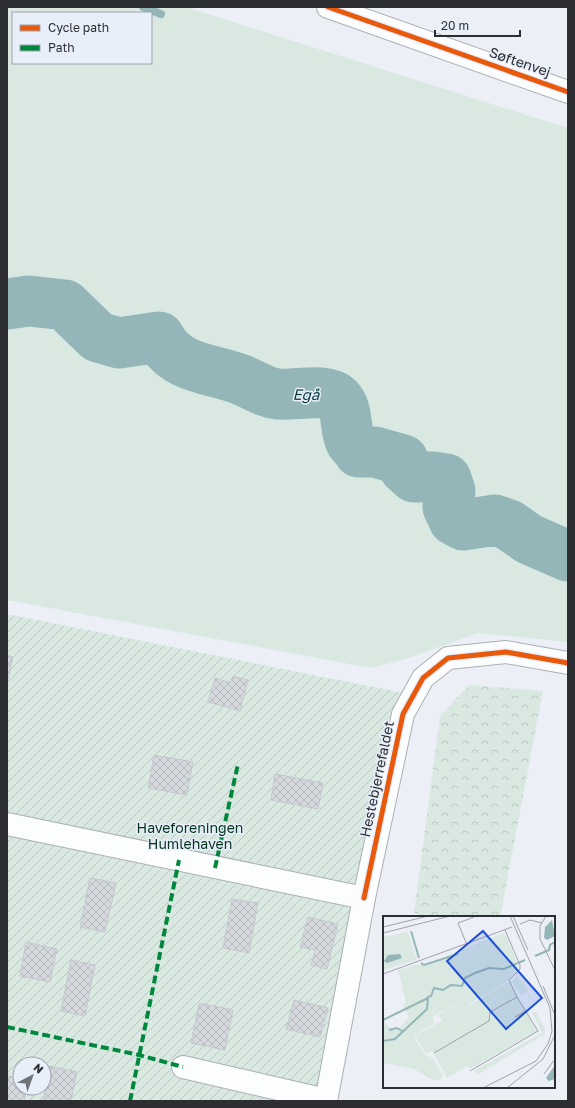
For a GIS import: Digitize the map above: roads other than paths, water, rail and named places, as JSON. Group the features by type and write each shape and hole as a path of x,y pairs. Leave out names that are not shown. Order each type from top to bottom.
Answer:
{"street":[{"name":"Søftenvej","path":"328,7 568,92"},
{"name":"Hestebjerrefaldet","path":"364,898 403,714 423,678 448,658 506,652 568,663"},
{"path":"7,824 364,898 326,1100 183,1067"}],"waterway":[{"path":"143,7 161,14"},
{"name":"Egå","path":"7,304 29,301 65,305 98,337 119,343 159,337 166,348 185,362 231,376 269,392 278,394 326,393 333,395 338,399 344,409 349,437 359,452 375,452 403,460 405,469 414,477 446,479 450,491 448,507 454,520 463,525 495,520 509,525 529,539 568,556"}],"park label":[{"name":"Haveforeningen Humlehaven","path":"190,836"}]}
